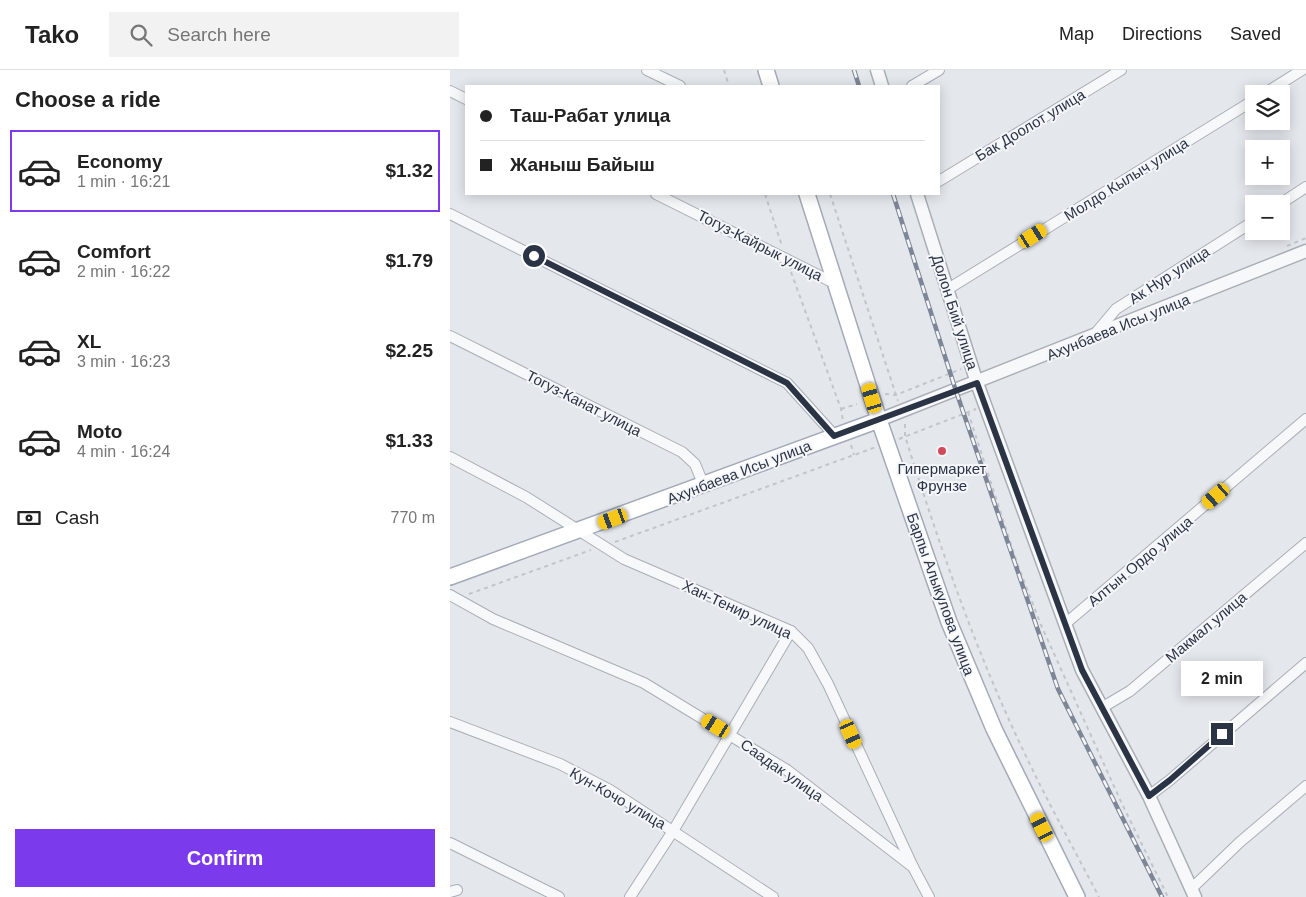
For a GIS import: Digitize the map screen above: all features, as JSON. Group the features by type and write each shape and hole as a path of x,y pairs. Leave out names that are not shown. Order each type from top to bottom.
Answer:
{"main road":[{"path":"766,70 771,85"},
{"name":"Барпы Алыкулова улица","path":"807,195 879,420 969,675 1077,897"},
{"name":"Ахунбаева Исы улица","path":"450,578 580,532 879,420"}],"street":[{"path":"647,70 678,85"},
{"path":"877,70 882,85"},
{"path":"914,85 939,70"},
{"name":"Бак Доолот улица","path":"940,180 1120,70"},
{"path":"1278,85 1302,70"},
{"path":"450,91 465,98"},
{"name":"Молдо Кылыч улица","path":"948,289 1245,106"},
{"path":"1290,197 1306,187"},
{"name":"Тогуз-Кайрык улица","path":"658,195 836,284"},
{"name":"Долон Бий улица","path":"917,195 977,383 1082,670 1149,796 1193,893"},
{"path":"450,214 787,383 834,436"},
{"name":"Ак Нур улица","path":"1092,338 1116,309 1245,227"},
{"name":"Ахунбаева Исы улица","path":"879,420 1092,338 1306,251"},
{"name":"Тогуз-Канат улица","path":"450,336 682,452 695,464 704,486"},
{"name":"Алтын Ордо улица","path":"1065,624 1306,419"},
{"name":"Хан-Тенир улица","path":"450,457 526,498 624,559 791,631 808,648 828,684 913,868"},
{"name":"Макмал улица","path":"1103,707 1130,691 1306,542"},
{"name":"Саадак улица","path":"452,597 493,619 644,683 787,770 913,868 929,897"},
{"path":"630,897 674,830 791,631"},
{"path":"1149,796 1306,663"},
{"name":"Кун-Кочо улица","path":"450,722 560,764 610,790 674,830 773,897"},
{"path":"1193,893 1240,842 1306,786"},
{"path":"450,843 559,897"}],"path":[{"path":"724,70 729,85"},
{"path":"765,195 841,409 844,423"},
{"path":"830,195 898,402"},
{"path":"885,394 896,395 972,365"},
{"path":"841,409 857,404"},
{"path":"899,439 985,405"},
{"path":"968,412 1017,563 1041,625 1122,804 1168,897"},
{"path":"905,424 905,436 946,563 976,641 1024,753 1100,897"},
{"path":"851,445 854,455"},
{"path":"452,597 602,546 876,447"}],"railway":[{"path":"854,70 859,85"},
{"path":"893,195 956,391 1058,689 1162,897"}],"place":[{"name":"Гипермаркет Фрунзе","path":"942,451"}],"route":[{"path":"534,256 787,383 834,436 977,383 1082,670 1149,796 1222,734"}]}
